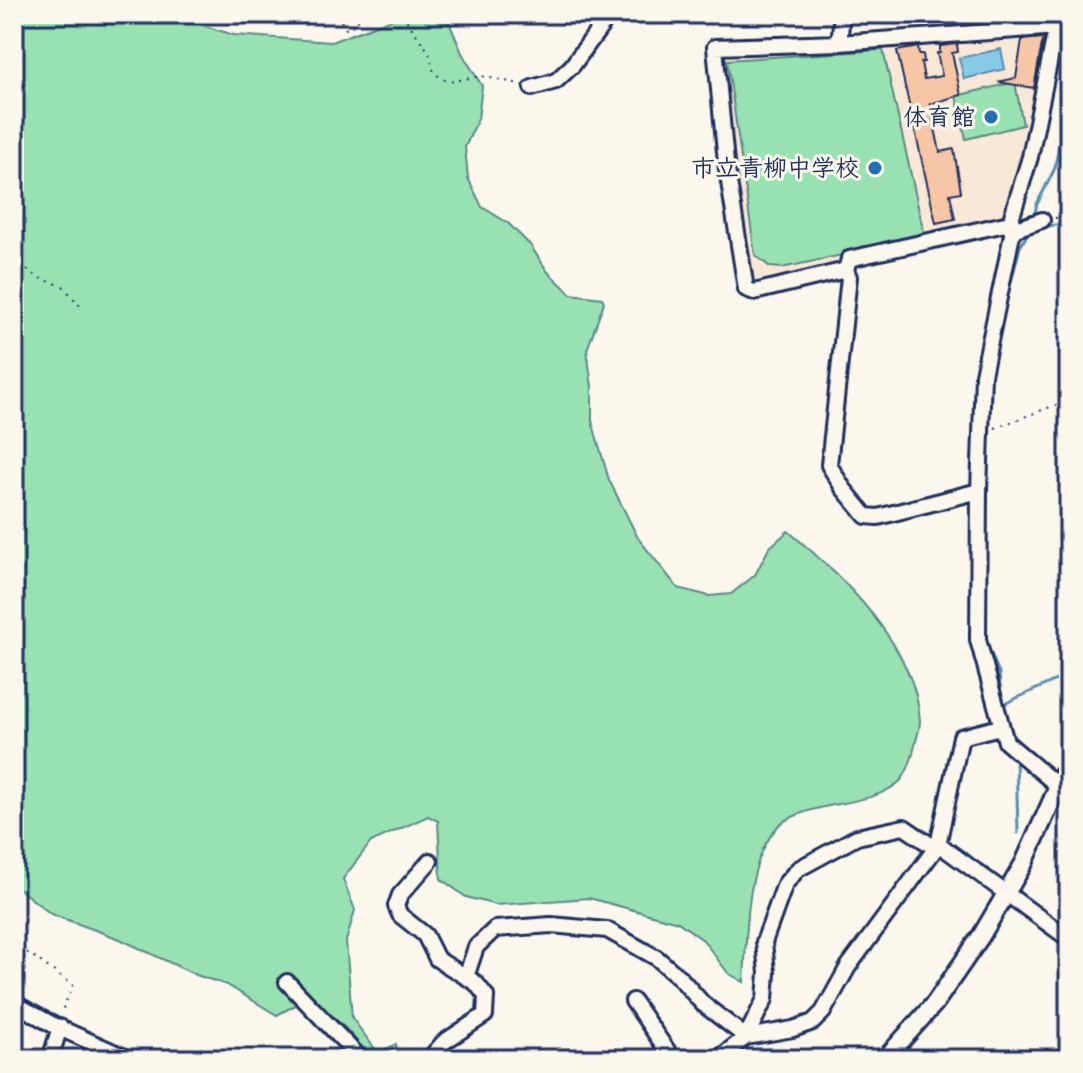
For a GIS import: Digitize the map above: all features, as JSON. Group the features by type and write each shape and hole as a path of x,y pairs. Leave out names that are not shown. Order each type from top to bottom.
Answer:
{"street":[{"path":"532,88 556,81 564,74 610,14"},
{"path":"839,43 842,14"},
{"path":"846,270 754,292 746,289 726,163 715,47 839,43 1058,21 1030,157 1012,216 1028,225"},
{"path":"979,491 878,517 866,516 829,465 849,277 846,270 849,259 1005,224 1028,225"},
{"path":"1028,225 983,375 978,640 1006,742 1058,786"},
{"path":"466,977 476,947 495,929 551,925 607,930 657,958 703,1004 746,1037 793,1029 819,1017 848,967 938,845 961,737 1000,727"},
{"path":"885,1059 935,1003 981,936 1024,863 1069,762"},
{"path":"718,1059 746,1037 765,999 767,973 764,942 785,884 798,869 857,837 904,827 932,846 938,845 1069,939"},
{"path":"429,1059 444,1042 485,1015 486,996 476,983 437,959 425,935 400,915 396,906 400,895 430,861"},
{"path":"287,982 361,1059"},
{"path":"633,1001 673,1059"},
{"path":"14,1003 129,1059"},
{"path":"50,1059 58,1027"}],"path":[{"path":"337,14 346,29 357,23 360,14"},
{"path":"402,14 429,52 434,73 448,82 481,76 532,88"},
{"path":"14,260 39,278 63,286 82,308"},
{"path":"980,434 1069,400"},
{"path":"14,943 73,985 58,1027"}],"shaded area":[{"name":"市立青柳中学校","path":"1042,33 1046,38 1043,66 1030,128 1004,219 846,257 835,271 749,286 733,185 721,51"}],"green space":[{"path":"14,14 186,14 188,21 234,35 331,42 395,18 427,17 449,22 462,53 482,86 478,119 465,147 468,178 482,207 508,223 530,245 548,272 571,294 602,298 604,302 587,350 592,421 609,480 638,538 678,588 709,596 731,594 755,575 769,548 788,531 830,569 872,614 905,666 915,693 919,730 909,765 898,783 875,795 807,811 791,818 779,825 768,841 753,879 744,982 728,973 703,940 678,922 589,898 496,905 466,897 441,879 438,821 428,816 371,842 343,879 355,910 346,941 352,1018 378,1053 396,1044 398,1059 369,1059 342,1025 307,999 277,1015 227,985 196,975 120,939 51,914 14,885"},
{"path":"883,50 925,237 782,268 770,267 755,255 727,60"},
{"name":"体育館","path":"1015,82 1023,125 966,139 956,96"}],"water":[{"path":"1001,49 1005,69 964,79 959,58"}],"building":[{"path":"1043,38 1034,88 998,82 1016,78 1022,40"},
{"path":"957,44 958,52 952,53 961,95 930,104 940,152 954,149 961,192 950,194 955,219 936,223 897,51 918,47 919,54 923,54 924,79 942,76 937,53 940,53 940,46"}],"waterway":[{"path":"1034,217 1055,168 1069,83"},
{"path":"1041,227 1069,223"},
{"path":"1003,312 1020,247 1030,229"},
{"path":"989,399 992,366"},
{"path":"986,551 988,437"},
{"path":"985,610 987,644 999,673 1001,700"},
{"path":"1002,705 1069,674"},
{"path":"1016,757 1018,833"}],"place":[{"name":"体育館","path":"991,117"},
{"name":"市立青柳中学校","path":"875,168"}]}
